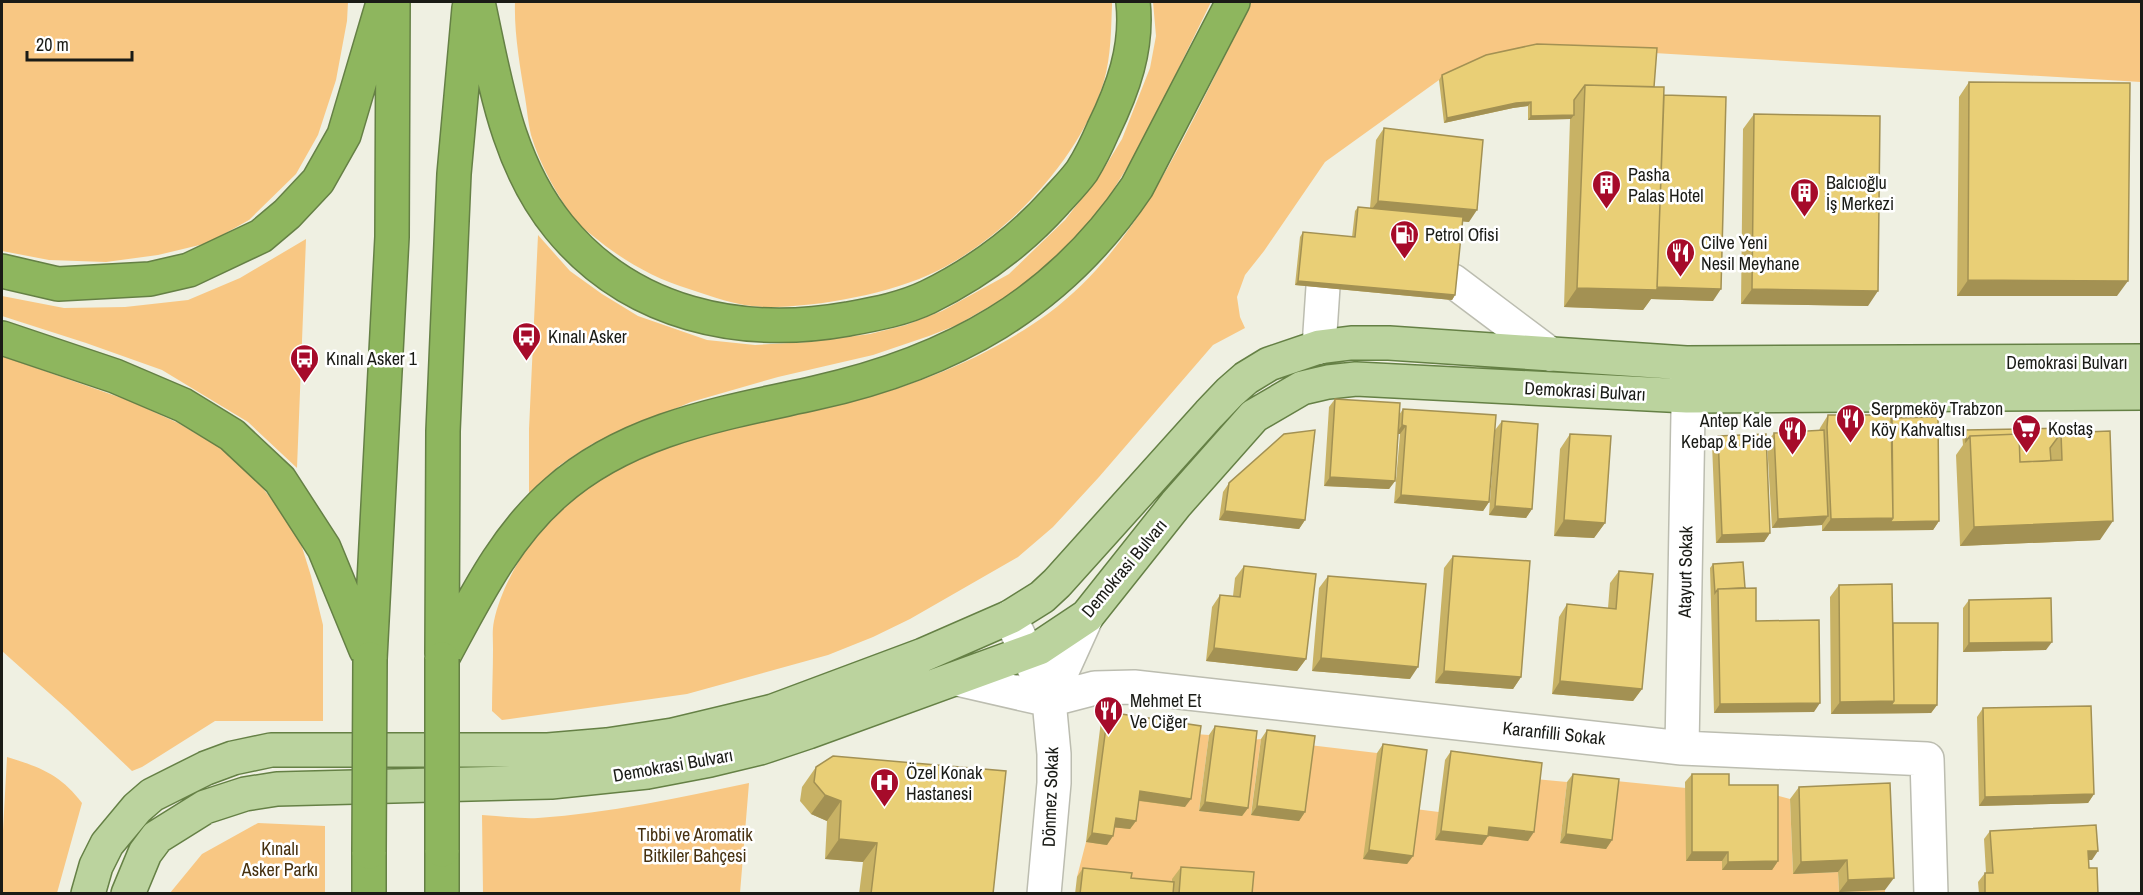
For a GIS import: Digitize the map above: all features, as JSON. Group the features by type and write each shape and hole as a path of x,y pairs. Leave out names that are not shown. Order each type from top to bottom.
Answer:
{"highway":[{"path":"2,271 58,284 150,279 189,270 261,236 287,214 318,182 344,135 384,2"},
{"path":"369,894 370,659 392,237 393,2"},
{"path":"442,894 443,420 454,174 469,2"},
{"path":"478,2 509,136 529,183 559,227 595,263 621,283 653,301 697,316 744,324 792,326 835,322 878,314 926,298 999,255 1032,227 1081,171 1118,101 1127,75 1133,44 1132,2"},
{"path":"442,659 492,568 528,520 556,491 588,468 625,447 676,426 723,412 866,381 914,364 963,344 1005,320 1039,294 1095,241 1119,214 1137,187 1233,2"},
{"path":"2,338 116,376 183,405 232,435 280,480 324,548 370,659"}],"main road":[{"name":"Demokrasi Bulvarı","path":"88,894 96,866 107,844 126,820 152,795 173,783 233,758 271,750 548,750 607,745 673,735 773,711 923,655 1010,616 1042,597 1230,392 1269,364 1318,347 1351,343 1389,343 1686,363 2142,361"},
{"name":"Demokrasi Bulvarı","path":"128,894 145,853 157,837 205,807 245,794 277,789 551,782 647,772 760,748 1039,648 1087,616 1176,504 1254,416 1302,388 1356,379 1687,396 2142,393"}],"street":[{"path":"1454,281 1550,354"},
{"path":"1318,347 1323,288"},
{"name":"Atayurt Sokak","path":"1682,748 1686,363"},
{"path":"1010,616 1049,700"},
{"path":"1049,700 1087,616"},
{"path":"957,679 1049,700"},
{"name":"Karanfilli Sokak","path":"1049,700 1095,688 1134,687 1682,748 1927,759 1931,894"},
{"name":"Dönmez Sokak","path":"1044,894 1054,783 1049,700"}],"green space":[{"path":"2,2 348,2 347,21 336,80 318,135 296,174 249,220 208,243 158,255 106,262 49,260 2,251"},
{"path":"515,2 1112,2 1112,5 1108,62 1104,81 1093,110 1060,166 1015,216 963,256 918,279 852,298 805,305 763,307 716,298 650,274 615,253 575,220 550,179 531,135 515,26"},
{"path":"1153,2 1211,2 1141,145 1110,195 1090,223 1040,273 1011,294 957,325 929,336 873,355 778,377 691,402 592,444 560,465 529,493 529,429 538,235 570,271 602,294 638,316 707,340 755,345 808,342 870,334 906,325 942,311 1009,274 1065,220 1100,175 1122,139 1150,68 1156,36"},
{"path":"1251,2 2141,2 2141,82 1654,53 1483,60 1439,80 1325,162 1245,275 1237,297 1240,317 1245,328 1213,345 1099,477 1053,527 1018,557 910,619 828,655 687,694 502,720 492,711 493,628 499,604 505,587 524,554 559,509 605,476 663,448 721,429 828,408 924,379 1001,344 1049,313 1098,268 1139,215 1189,128"},
{"path":"306,239 297,468 248,422 162,370 2,316 2,296 64,308 125,307 188,300 240,278"},
{"path":"2,356 130,401 178,423 219,447 258,482 286,518 302,547 311,576 323,625 323,721 215,721 132,771 2,651"},
{"path":"1195,734 1209,735 1199,811 1242,816 1251,740 1261,739 1251,814 1299,821 1309,745 1377,753 1415,809 1439,812 1436,840 1483,835 1535,779 1567,782 1560,843 1616,781 1686,788 1722,861 1723,870 1772,794 1790,799 1793,874 1838,872 1839,892 1885,890 1885,893 1244,894 1173,879 1171,893 1168,894 1077,877 1086,842 1107,844 1110,827"},
{"path":"7,757 49,773 66,785 82,803 57,893 2,893"},
{"name":"Tıbbi ve Aromatik Bitkiler Bahçesi","path":"749,783 740,893 483,893 482,815 531,818 591,813"},
{"name":"Kınalı Asker Parkı","path":"258,823 325,826 325,893 170,893 202,854"}],"building":[{"path":"1537,44 1657,48 1654,87 1585,85 1574,100 1574,115 1531,116 1531,102 1516,103 1447,118 1442,75 1486,55"},
{"path":"1969,82 2130,83 2128,281 1968,280"},
{"name":"Pasha Palas Hotel","path":"1585,85 1664,87 1657,290 1577,288"},
{"path":"1664,95 1726,97 1721,289 1657,287"},
{"name":"Balcıoğlu İş Merkezi","path":"1754,114 1880,116 1878,291 1752,289"},
{"path":"1384,128 1483,140 1477,210 1378,201"},
{"path":"1358,207 1463,217 1455,295 1298,281 1303,232 1355,237"},
{"path":"1335,399 1400,403 1395,481 1330,477"},
{"path":"1403,409 1496,415 1489,502 1401,495 1406,426 1402,425"},
{"path":"1828,415 1891,415 1893,518 1831,519"},
{"path":"1938,417 1939,521 1890,522 1893,518 1892,418"},
{"path":"1502,421 1538,424 1532,509 1495,506"},
{"path":"2066,428 2067,433 2061,433 2050,448 2051,461 2020,462 2019,434 1970,436 1966,441 1966,430"},
{"path":"1315,430 1305,520 1225,511 1229,483 1284,434"},
{"path":"1824,430 1828,516 1778,519 1774,433"},
{"path":"2110,431 2113,521 1974,527 1970,436 2019,434 2020,462 2062,460 2061,433"},
{"path":"1570,434 1611,436 1605,523 1564,520"},
{"path":"1766,434 1770,533 1722,535 1718,436"},
{"path":"1453,556 1530,561 1521,677 1444,671"},
{"path":"1743,562 1745,588 1718,589 1715,593 1713,564"},
{"path":"1244,566 1316,574 1306,659 1214,648 1220,595 1240,597"},
{"path":"1619,571 1653,574 1642,689 1560,681 1567,604 1616,609"},
{"path":"1328,576 1426,584 1418,667 1321,658"},
{"path":"1892,584 1894,701 1840,702 1839,585"},
{"path":"1756,588 1756,621 1819,620 1820,703 1720,704 1718,589"},
{"path":"2051,598 2052,642 1969,643 1969,600"},
{"path":"1893,623 1938,623 1937,705 1891,705 1894,701"},
{"path":"2091,706 2094,794 1985,797 1983,708"},
{"path":"1108,712 1201,726 1191,799 1140,791 1136,821 1116,818 1113,836 1092,833"},
{"path":"1215,726 1257,731 1248,808 1205,802"},
{"path":"1267,730 1315,736 1305,812 1257,806"},
{"path":"1383,744 1427,750 1413,856 1369,850"},
{"path":"1451,751 1542,763 1534,832 1489,827 1488,836 1441,831"},
{"path":"833,756 1006,771 993,894 871,894 877,843 839,839 841,801 825,795 814,782 816,767"},
{"path":"1573,774 1619,779 1612,840 1566,834"},
{"path":"1692,774 1729,774 1729,785 1778,785 1778,861 1728,862 1728,852 1692,852"},
{"path":"1890,783 1894,878 1848,880 1847,860 1801,862 1799,787"},
{"path":"2096,825 2098,851 2088,851 2089,868 2097,868 2098,894 1985,894 1985,873 1993,873 1990,831"},
{"path":"1181,867 1254,872 1252,894 1179,894"},
{"path":"1083,868 1132,873 1131,878 1174,882 1173,894 1080,894"}],"place":[{"name":"Pasha Palas Hotel","path":"1607,210"},
{"name":"Balcıoğlu İş Merkezi","path":"1805,218"},
{"name":"Petrol Ofisi","path":"1404,260"},
{"name":"Cilve Yeni Nesil Meyhane","path":"1680,278"},
{"name":"Kınalı Asker","path":"527,362"},
{"name":"Kınalı Asker 1","path":"305,384"},
{"name":"Serpmeköy Trabzon Köy Kahvaltısı","path":"1850,444"},
{"name":"Kostaş","path":"2027,454"},
{"name":"Antep Kale Kebap & Pide","path":"1793,456"},
{"name":"Mehmet Et Ve Ciğer","path":"1109,736"},
{"name":"Özel Konak Hastanesi","path":"885,808"}]}
